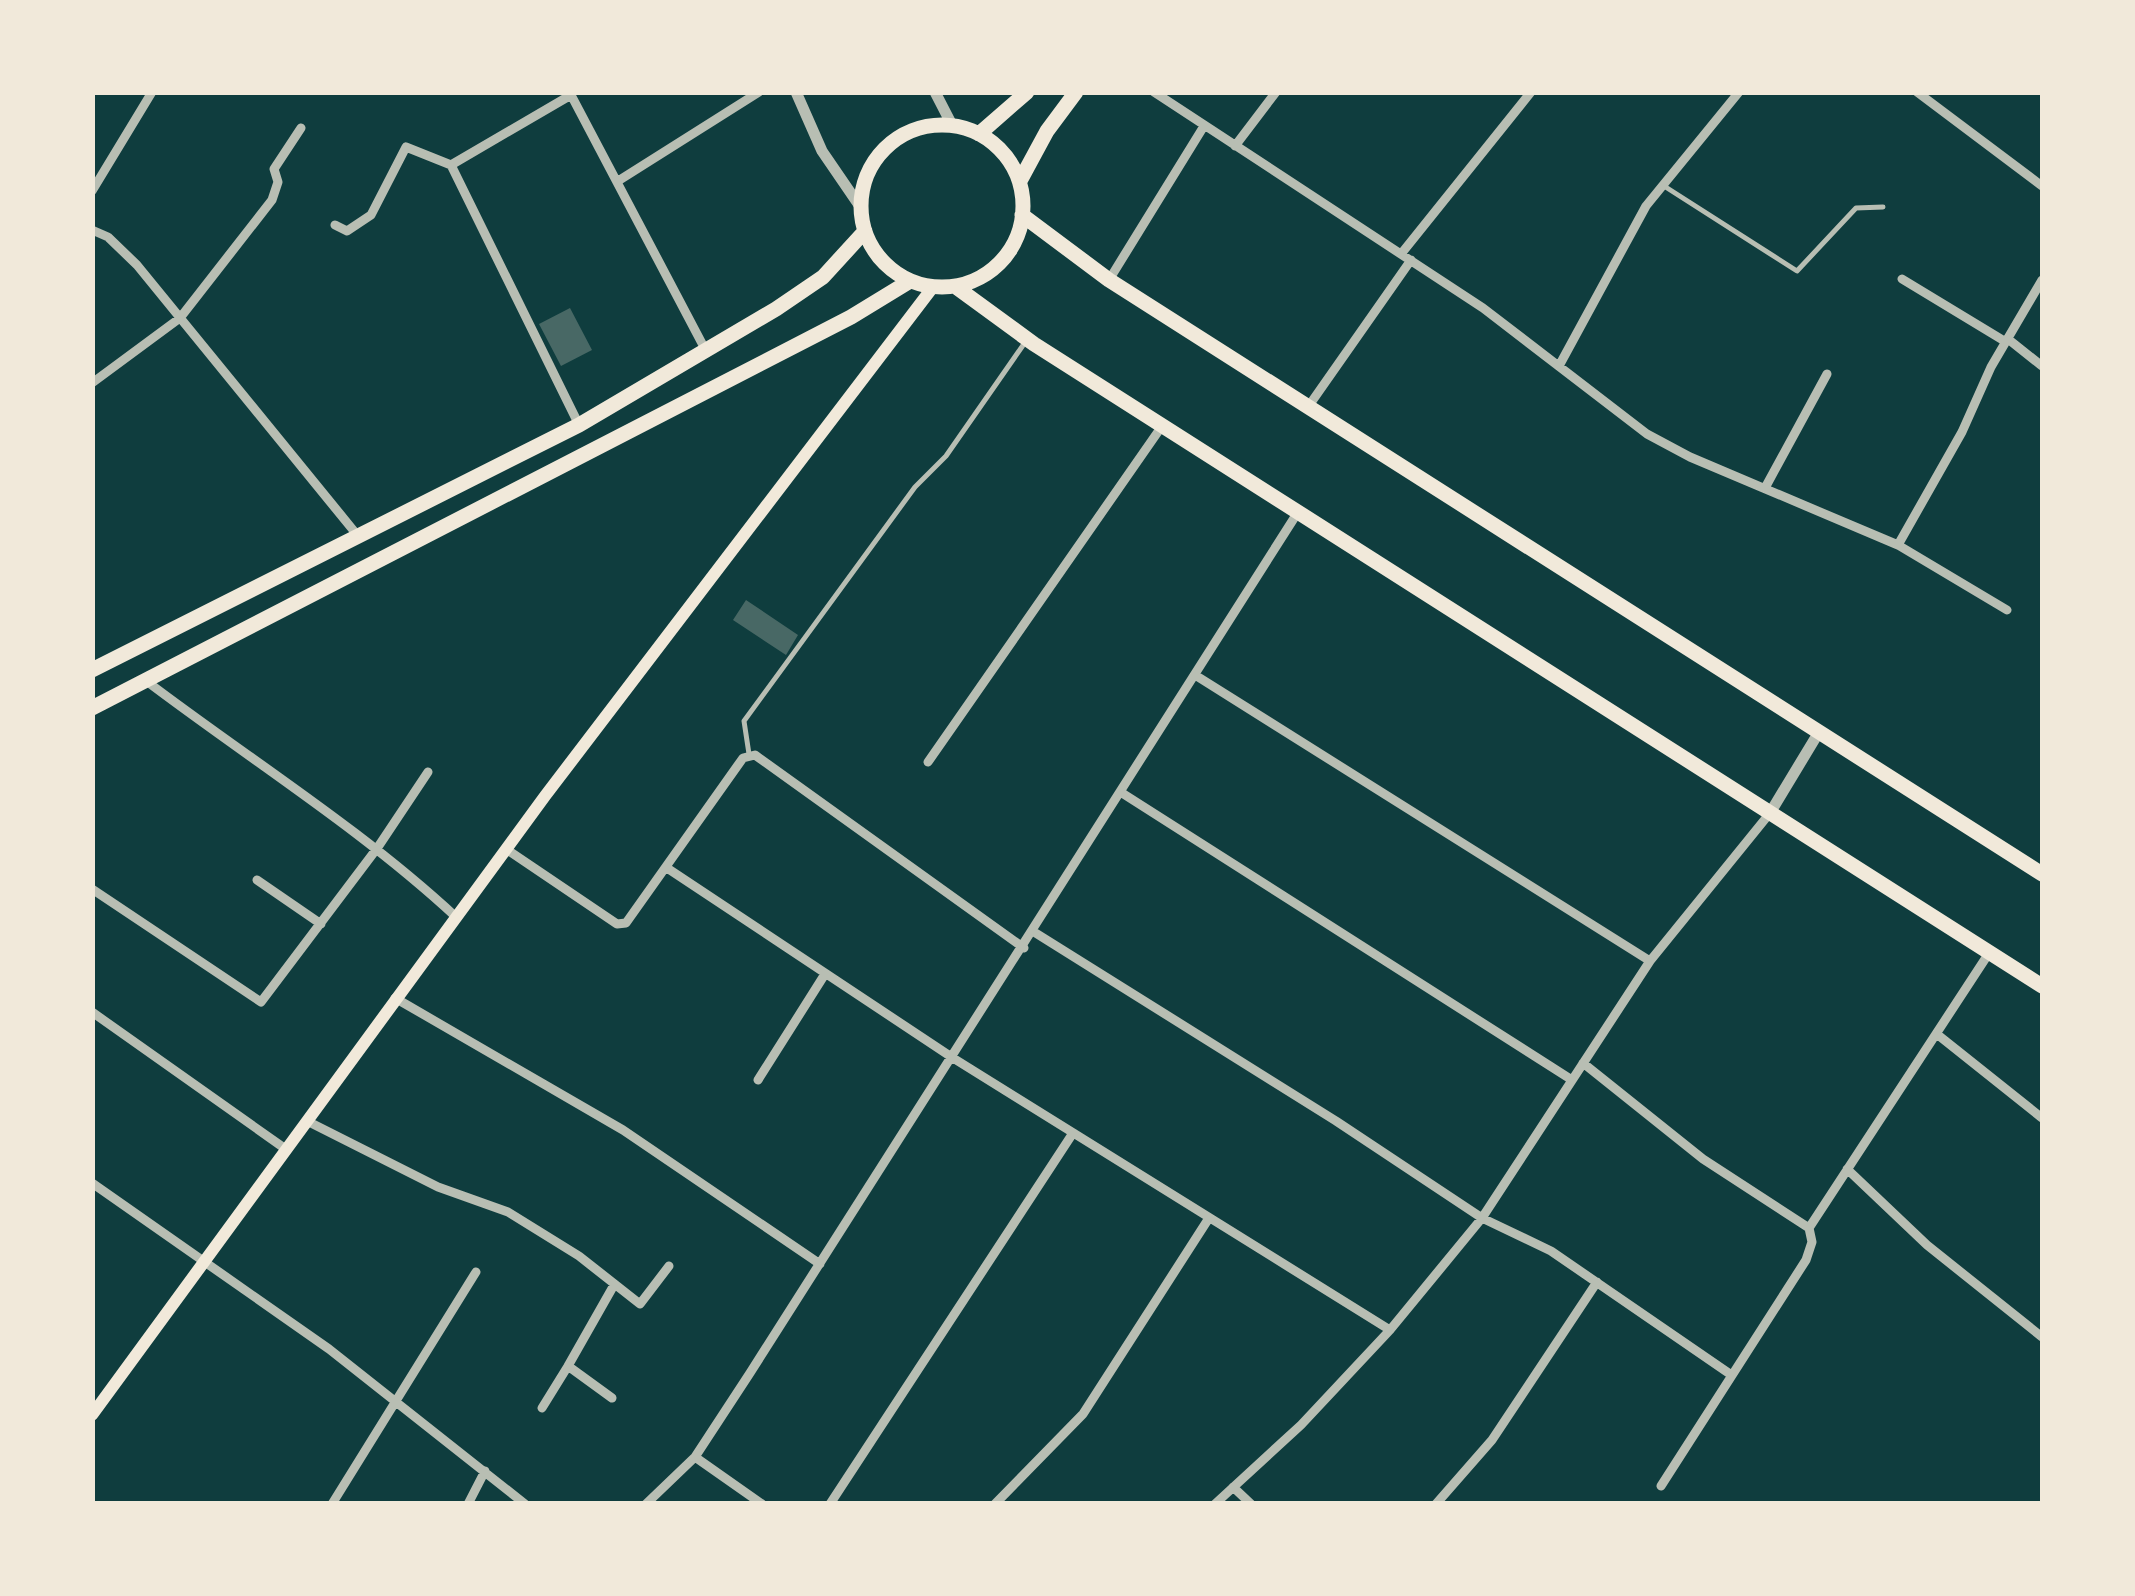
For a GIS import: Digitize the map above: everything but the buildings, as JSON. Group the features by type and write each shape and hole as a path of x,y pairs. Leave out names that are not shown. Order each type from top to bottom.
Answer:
{"main road":[{"path":"979,134 1027,92"},
{"path":"1020,181 1047,131 1076,92"},
{"path":"952,125 979,134 1010,160 1020,181 1022,216 1012,249 997,267 956,287 932,287 910,281 890,269 864,231 861,208 864,184 887,145 918,129 952,125"},
{"path":"1022,216 1109,280 2042,874"},
{"path":"92,670 579,425 823,277 864,231"},
{"path":"92,708 406,550 852,317 910,281"},
{"path":"92,1415 309,1122 395,998 932,287"},
{"path":"956,287 1027,339 1162,426 2042,986"}],"street":[{"path":"92,191 152,92"},
{"path":"618,181 760,92"},
{"path":"796,92 822,151 861,208"},
{"path":"935,92 952,125"},
{"path":"1154,92 1406,257 1647,434 1898,545 2007,610"},
{"path":"1236,146 1276,92"},
{"path":"1308,406 1406,257 1531,92"},
{"path":"1559,366 1630,233 1662,184 1739,92"},
{"path":"1917,92 2042,186"},
{"path":"451,165 570,94 706,351"},
{"path":"1109,280 1204,126"},
{"path":"92,382 180,318 272,200 278,182 274,169 301,128"},
{"path":"335,226 347,231 370,215 406,147 451,165 579,425"},
{"path":"92,230 108,237 138,264 358,536"},
{"path":"1902,279 2042,366"},
{"path":"1898,545 2042,280"},
{"path":"1765,488 1827,374"},
{"path":"928,762 1162,426"},
{"path":"646,1504 695,1457 1024,948 1298,512"},
{"path":"1195,676 1650,961"},
{"path":"144,680 269,774 378,847 456,917"},
{"path":"1215,1504 1301,1425 1390,1330 1482,1218 1650,961 1770,812 1818,732"},
{"path":"506,849 617,924 633,919 748,754 1024,948"},
{"path":"92,888 176,941 256,1002 264,1001 378,847 428,772"},
{"path":"1122,793 1572,1080"},
{"path":"667,868 953,1058 1390,1330"},
{"path":"257,880 321,924"},
{"path":"1034,932 1336,1120 1482,1218 1552,1251 1730,1374"},
{"path":"1809,1228 1990,952"},
{"path":"758,1080 825,974"},
{"path":"395,998 624,1130 820,1264"},
{"path":"92,1012 287,1150"},
{"path":"1938,1035 2042,1118"},
{"path":"1583,1063 1703,1159 1809,1228 1812,1242 1806,1260 1660,1486"},
{"path":"309,1122 438,1188 508,1212 557,1241 640,1304 669,1266"},
{"path":"830,1504 1073,1133"},
{"path":"1847,1169 1926,1246 2042,1337"},
{"path":"92,1183 398,1400 524,1504"},
{"path":"995,1504 1083,1414 1209,1218"},
{"path":"332,1504 476,1272"},
{"path":"1436,1504 1492,1440 1597,1282"},
{"path":"542,1408 614,1285"},
{"path":"568,1366 612,1398"},
{"path":"695,1457 762,1504"},
{"path":"468,1504 485,1471"},
{"path":"1233,1486 1251,1504"}],"lane":[{"path":"1662,184 1797,271 1856,208 1883,207"},
{"path":"748,754 744,721 915,487 946,456 1027,339"}]}
